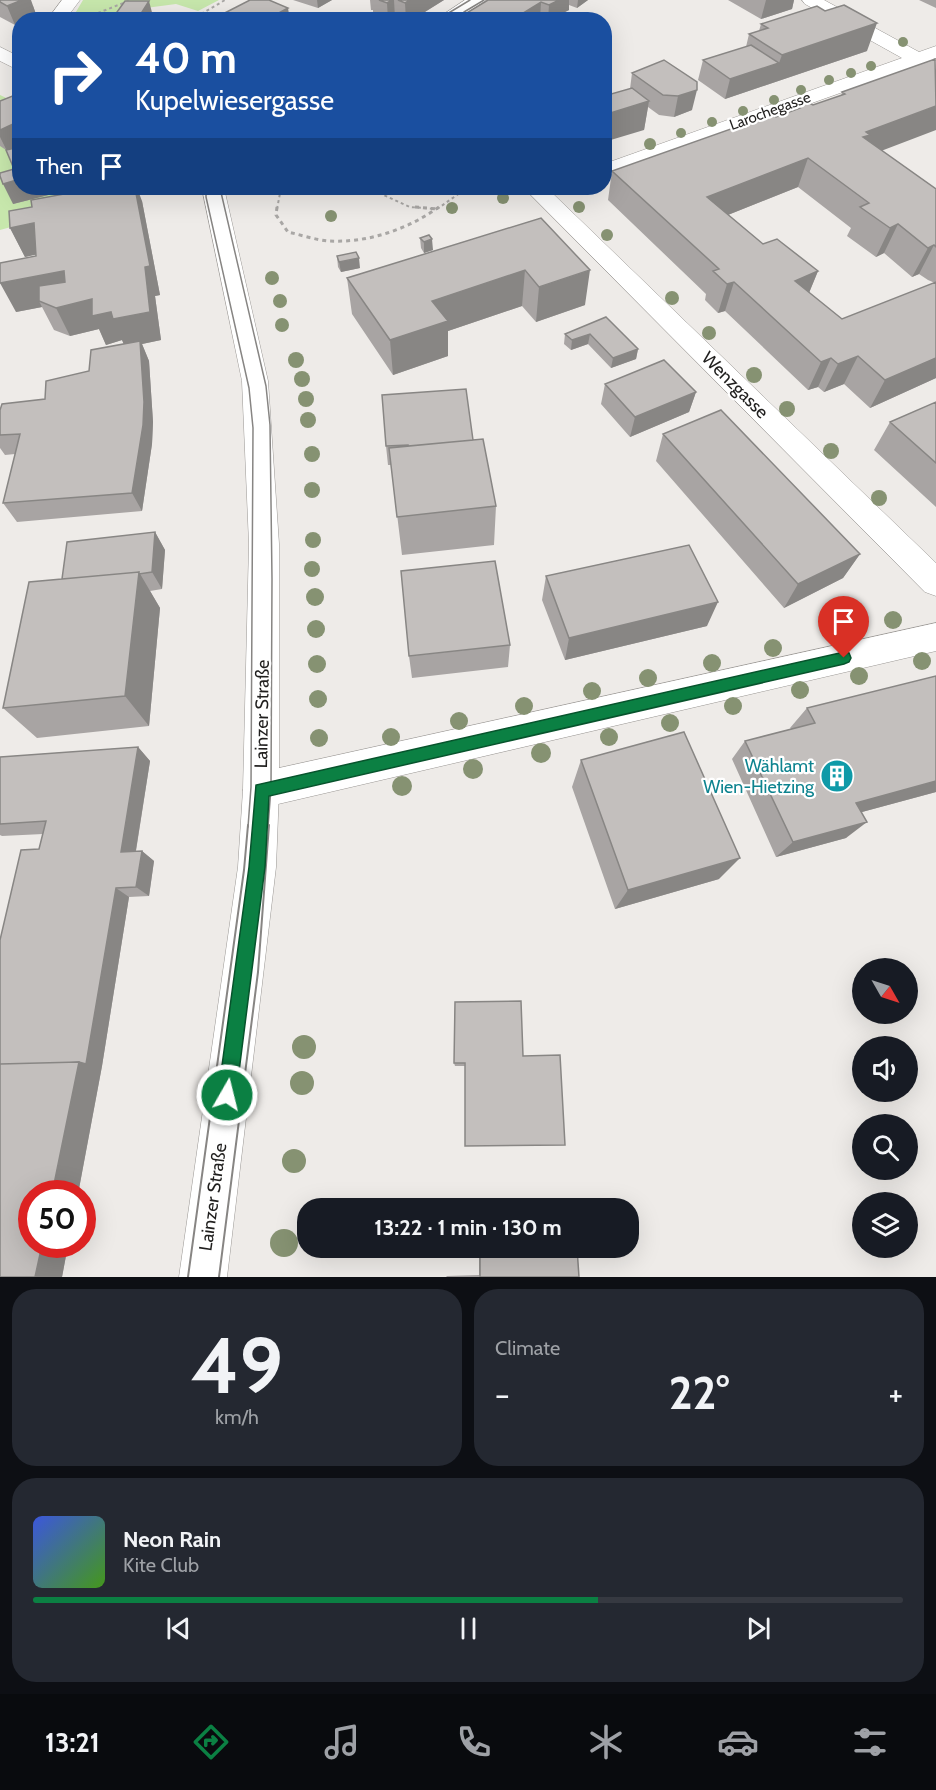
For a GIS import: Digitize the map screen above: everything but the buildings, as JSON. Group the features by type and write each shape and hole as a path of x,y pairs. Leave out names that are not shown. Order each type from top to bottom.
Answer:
{"street":[{"path":"457,12 477,0"},
{"path":"811,0 927,56 936,69"},
{"name":"Larochegasse","path":"612,168 927,56"},
{"name":"Lainzer Straße","path":"203,1277 257,867 261,790 264,544 255,381 215,195"},
{"name":"Wenzgasse","path":"550,195 936,583"},
{"path":"261,790 936,637"}],"path":[{"path":"102,12 131,0"},
{"path":"205,12 225,0"},
{"path":"280,195 276,215 288,232 328,241 366,239 417,223 457,195"},
{"path":"383,195 410,207 438,209"}],"green space":[{"path":"83,0 219,0 198,11 176,4 129,12 76,12"},
{"path":"0,95 12,101 12,195 128,195 0,230"}],"tram line":[{"path":"450,12 470,0"},
{"path":"464,12 484,0"},
{"path":"206,195 249,388 253,428 251,787 248,827"},
{"path":"222,195 266,386 270,425 271,788 268,827"},
{"path":"188,1277 244,870 248,825"},
{"path":"219,1277 258,972 269,825"}],"place":[{"name":"Wählamt Wien-Hietzing","path":"837,776"}],"route":[{"path":"227,1095 257,867 261,790 844,658"}]}
